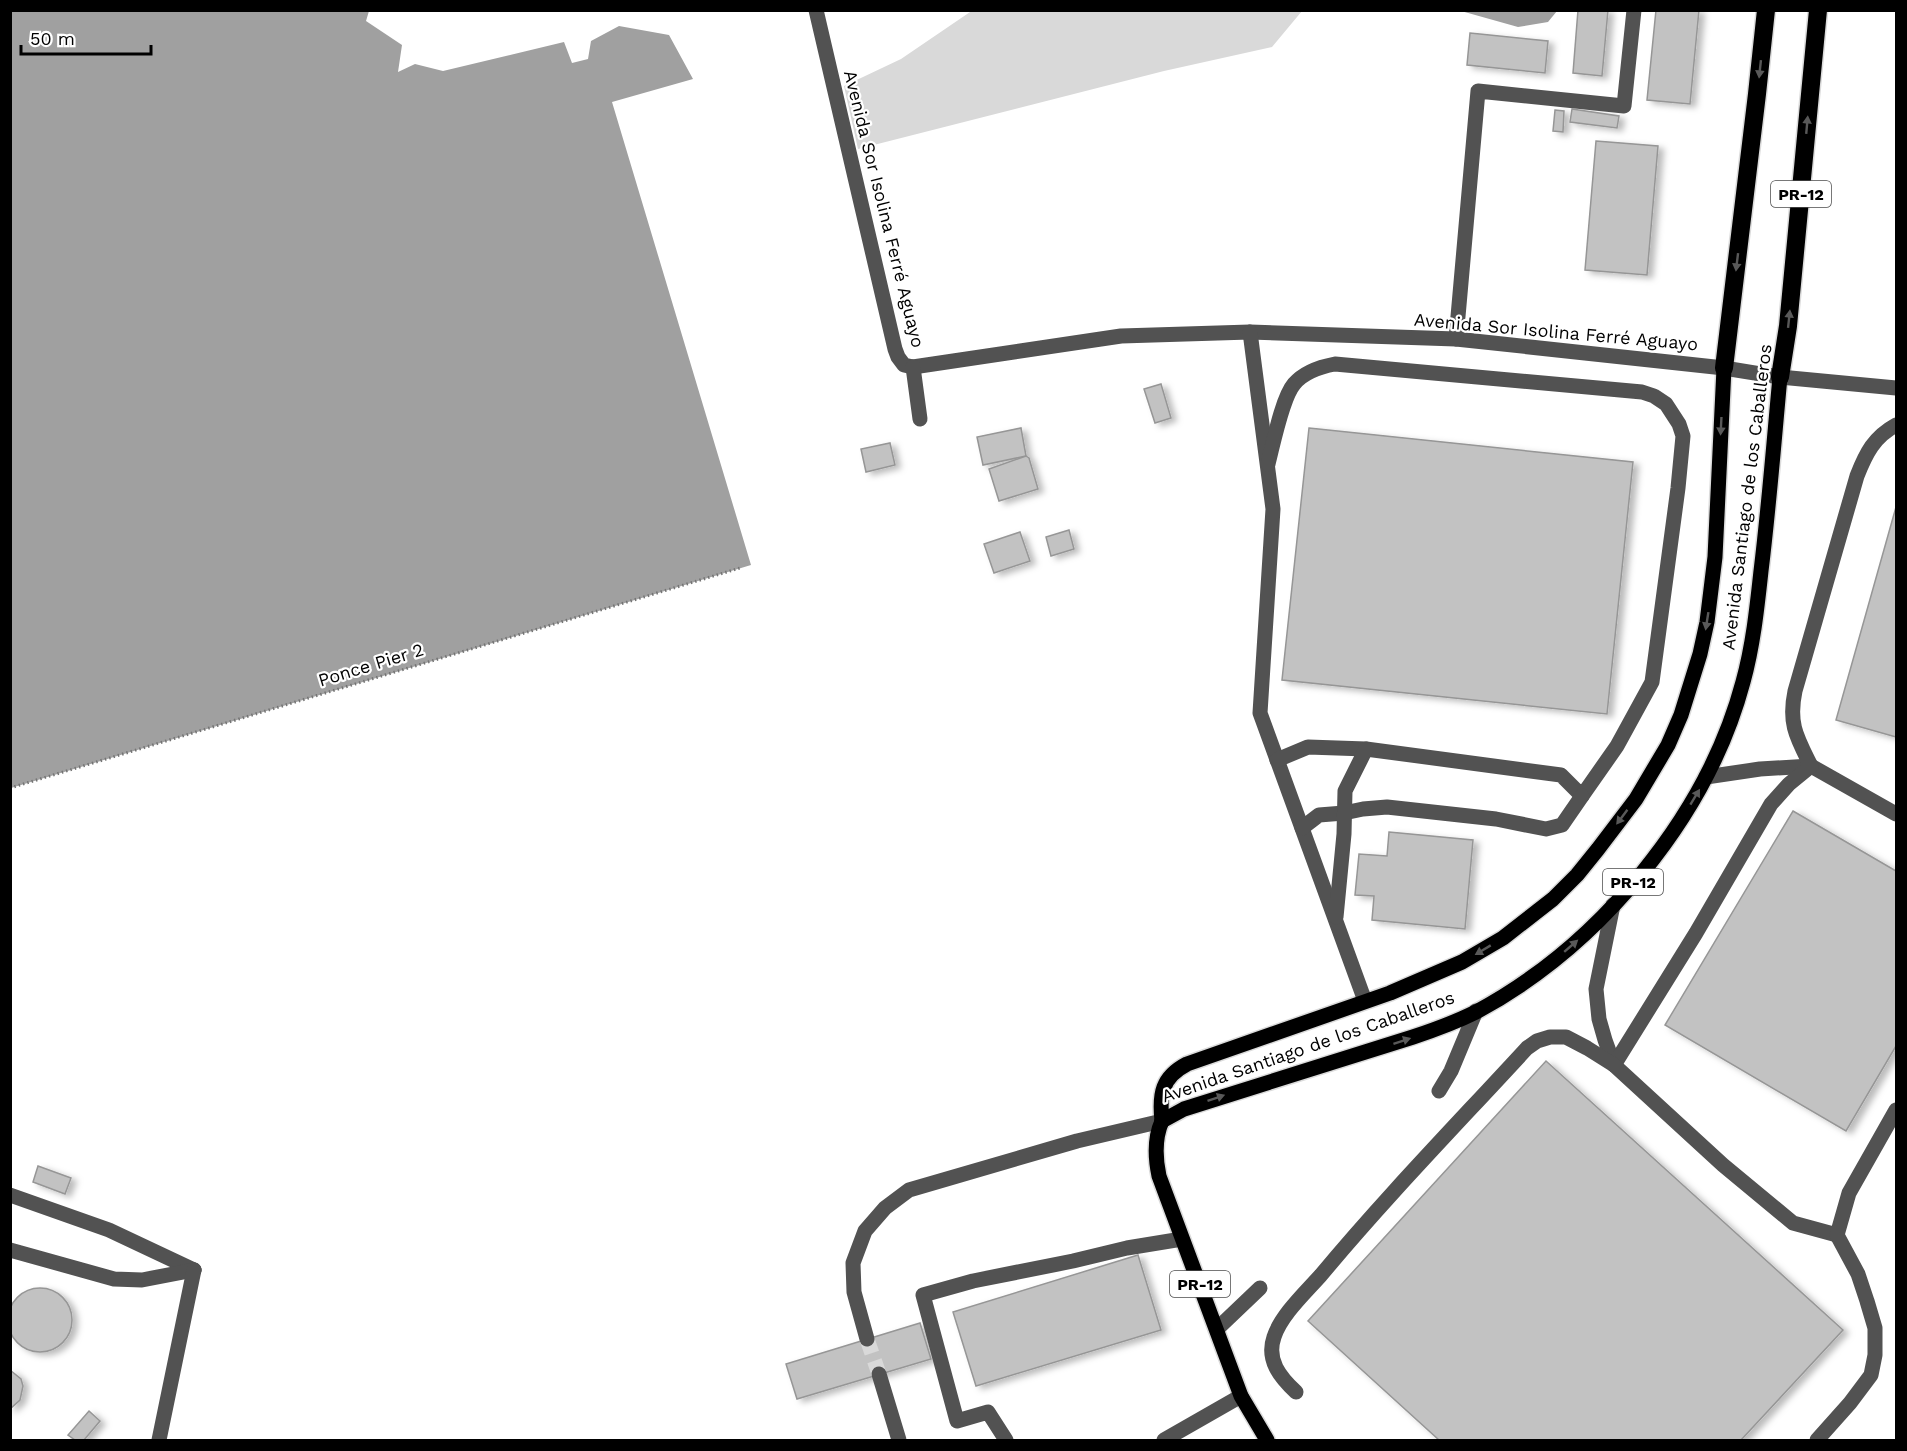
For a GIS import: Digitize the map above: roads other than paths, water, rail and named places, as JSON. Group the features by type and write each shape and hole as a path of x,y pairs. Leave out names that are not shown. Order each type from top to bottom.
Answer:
{"highway":[{"name":"Avenida Santiago de los Caballeros","path":"1724,368 1766,10"},
{"name":"Avenida Santiago de los Caballeros","path":"1780,377 1788,326 1818,10"}],"main road":[{"name":"Avenida Santiago de los Caballeros","path":"1267,1440 1241,1396 1157,1167 1156,1139 1162,1121 1160,1105 1162,1091 1167,1080 1178,1069 1196,1059 1365,1002 1462,962 1525,922 1577,875 1654,772 1685,705 1698,664 1707,622 1715,557 1724,368"},
{"name":"Avenida Santiago de los Caballeros","path":"1162,1121 1184,1109 1413,1037 1448,1025 1476,1011 1554,961 1580,939 1643,871 1672,833 1715,761 1743,683 1751,650 1764,551 1780,377"}],"street":[{"path":"1456,339 1478,91 1624,106 1634,10"},
{"name":"Avenida Sor Isolina Ferré Aguayo","path":"816,11 865,227 898,357 904,364 914,368 1122,336 1250,332 1456,339 1724,368 1780,377 1896,388"},
{"path":"1250,332 1273,508 1260,713 1365,1002"},
{"path":"1268,464 1292,386 1301,376 1312,370 1335,364 1642,392 1666,404 1679,424 1683,436 1652,682 1617,747 1562,825 1546,829 1496,819 1387,807 1320,815 1302,828"},
{"path":"914,368 920,419"},
{"path":"1811,766 1794,727 1792,705 1795,692 1865,454 1875,440 1896,425"},
{"path":"1277,760 1308,747 1366,749 1561,775 1582,796"},
{"path":"1335,920 1341,877 1345,791 1366,749"},
{"path":"1706,777 1760,769 1811,766 1896,814"},
{"path":"1614,1065 1707,914 1771,804 1789,784 1811,766"},
{"path":"1613,905 1596,989 1599,1019 1614,1065"},
{"path":"1439,1091 1452,1071 1476,1011"},
{"path":"1296,1392 1283,1380 1274,1366 1271,1352 1273,1337 1280,1323 1334,1258 1527,1048 1537,1041 1550,1037 1566,1037 1614,1065 1715,1158 1793,1223 1837,1235"},
{"path":"1817,1440 1871,1375 1875,1355 1875,1328 1868,1301 1857,1274 1837,1235 1849,1193 1896,1110"},
{"path":"867,1339 854,1292 853,1263 865,1231 885,1208 909,1190 1077,1141 1162,1121"},
{"path":"10,1195 109,1230 194,1270"},
{"path":"1006,1440 988,1412 957,1421 923,1295 973,1281 1127,1248 1182,1239"},
{"path":"10,1250 114,1279 142,1280 194,1270"},
{"path":"159,1440 194,1270"},
{"path":"1217,1329 1260,1288"},
{"path":"879,1374 899,1440"},
{"path":"1164,1440 1241,1396"}],"tunnel":[{"path":"867,1339 879,1374"}]}
